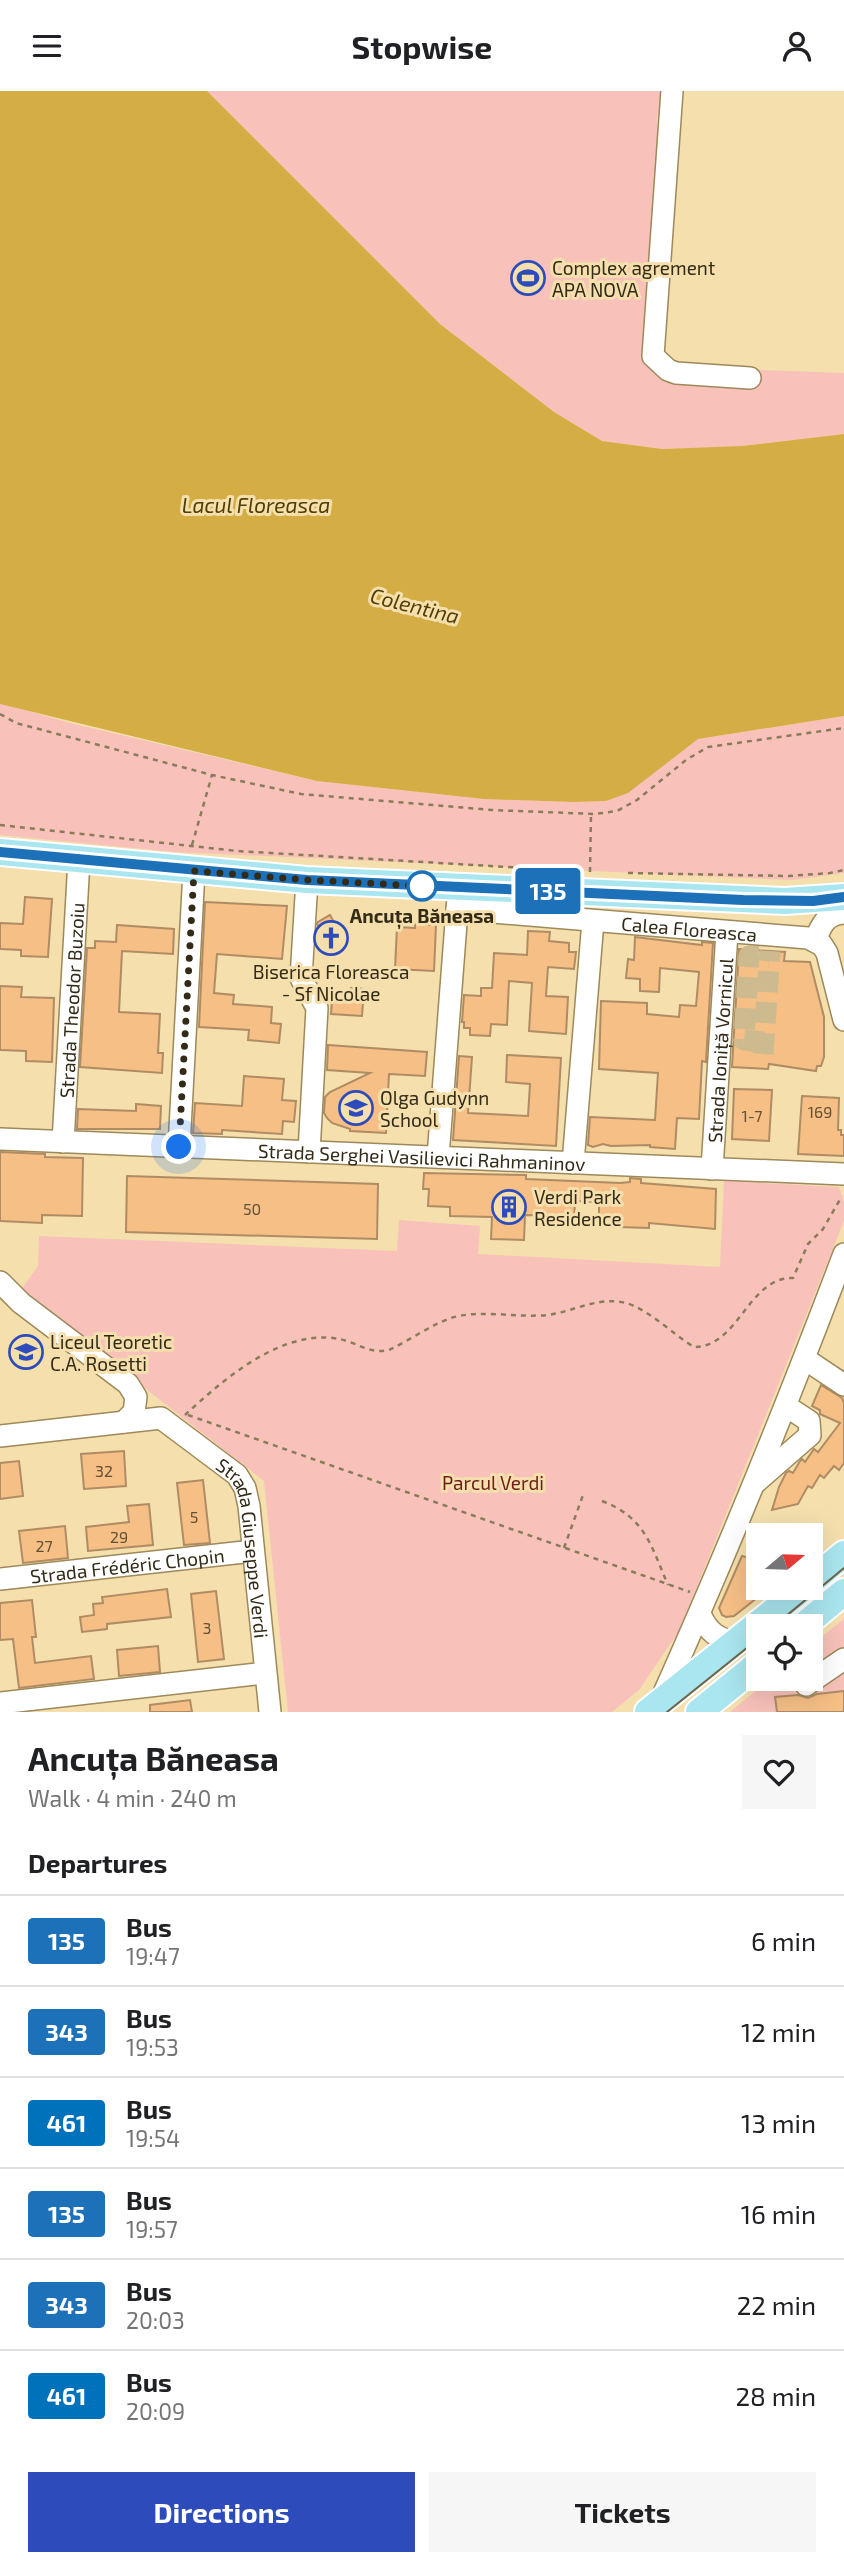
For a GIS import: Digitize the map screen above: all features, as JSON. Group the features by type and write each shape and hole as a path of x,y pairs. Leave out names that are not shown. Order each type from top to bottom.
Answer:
{"main road":[{"name":"Calea Floreasca","path":"0,852 79,860 193,859 307,880 465,899 843,902"},
{"path":"823,1571 844,1554"},
{"path":"817,1614 844,1592"},
{"path":"655,1710 788,1600"},
{"path":"699,1712 746,1674"}],"street":[{"path":"672,91 653,356 668,370 676,373 750,378"},
{"path":"179,1147 193,859"},
{"name":"Strada Theodor Buzoiu","path":"63,1142 79,860"},
{"path":"307,880 301,978 317,1009 309,1152"},
{"path":"438,1157 465,899"},
{"name":"Calea Floreasca","path":"465,899 593,921 727,932 770,943 815,941"},
{"path":"843,902 822,923 815,941 822,945 827,953 844,1020"},
{"path":"572,1163 593,921"},
{"name":"Strada Ioniță Vornicul","path":"712,1169 727,932"},
{"name":"Strada Serghei Vasilievici Rahmaninov","path":"0,1139 712,1169 843,1185"},
{"path":"655,1710 703,1606 842,1268"},
{"path":"0,1282 21,1303 128,1384 136,1397 134,1412 124,1422 0,1436"},
{"path":"805,1359 844,1385"},
{"path":"751,1486 810,1435 809,1421 786,1406"},
{"name":"Strada Giuseppe Verdi","path":"124,1422 161,1418 237,1475 245,1488 270,1712"},
{"name":"Strada Frédéric Chopin","path":"0,1579 253,1551"},
{"path":"703,1606 712,1633 727,1641 738,1642"},
{"path":"823,1673 844,1659"},
{"path":"0,1703 265,1673"}],"path":[{"path":"0,715 16,723 212,775 301,794 492,810 591,814 617,811 627,806 686,760 708,747 844,728"},
{"path":"193,859 212,775"},
{"path":"590,872 591,814"},
{"path":"0,825 193,859 237,851 562,870"},
{"path":"616,872 789,876 844,870"},
{"path":"703,1606 668,1585 185,1415 218,1385 279,1346 298,1339 317,1336 340,1338 380,1353 452,1318 479,1314 511,1317 548,1315 598,1301 614,1301 630,1304 694,1347 699,1347 726,1333 760,1295 778,1280 793,1278 808,1244 823,1229 843,1185"},
{"path":"564,1548 583,1495"},
{"path":"602,1501 625,1511 637,1522 668,1585"}],"green space":[{"name":"Complex agrement APA NOVA","path":"207,91 663,91 657,118 664,361 673,367 844,373 844,434 742,446 662,449 602,441 554,412 440,324"},
{"path":"0,703 70,723 317,781 484,799 573,802 606,801 698,739 844,716 844,873 792,880 174,852 0,835"},
{"name":"Parcul Verdi","path":"724,1181 839,1187 844,1202 844,1221 679,1631 639,1690 612,1712 288,1712 264,1481 20,1291 38,1266 39,1236 397,1251 399,1220 480,1226 478,1254 720,1267"},
{"path":"844,1619 844,1712 730,1712 755,1691 823,1691 823,1636"}],"water":[{"name":"Lacul Floreasca","path":"0,91 207,91 440,324 554,412 602,441 662,449 742,446 844,434 844,716 698,739 628,793 606,801 573,802 484,799 317,781 0,704"}],"building":[{"path":"25,897 52,899 48,957 21,956 21,950 0,949 0,923 23,924"},
{"path":"205,902 287,906 282,959 217,954 214,993 234,995 233,1004 272,1007 271,1023 281,1024 279,1043 248,1040 249,1030 199,1027"},
{"path":"330,915 345,942 331,949 317,924"},
{"path":"415,924 436,925 434,971 395,969 397,927 415,928"},
{"path":"117,925 174,929 173,954 122,951 119,1012 160,1014 158,1053 163,1053 162,1073 80,1067 87,948 95,948 95,941 116,942"},
{"path":"528,931 550,932 549,941 569,943 569,952 576,952 574,969 548,967 546,996 568,997 566,1034 529,1031 532,983 509,981 507,1025 491,1024 490,1036 470,1035 470,1028 464,1028 462,1022 464,995 481,996 481,988 492,988 494,953 527,955"},
{"path":"635,937 702,945 702,942 713,943 706,1062 702,1061 699,1119 677,1118 675,1149 650,1145 588,1145 590,1117 655,1120 658,1073 599,1069 601,1001 647,1003 647,1014 679,1017 680,1005 696,1006 699,972 660,968 659,992 640,991 640,979 626,978 628,959 634,960"},
{"path":"739,949 785,952 784,961 810,962 824,1017 824,1057 816,1071 769,1064 768,1069 732,1067"},
{"path":"0,986 22,987 21,997 54,998 52,1062 26,1061 26,1051 0,1050"},
{"path":"351,988 364,989 362,1016 331,1014 332,1000 350,1001"},
{"path":"328,1045 427,1052 425,1076 389,1074 386,1133 350,1131 327,1118 324,1113 325,1097 370,1073 327,1070"},
{"path":"507,1055 561,1058 556,1146 453,1140 459,1056 472,1057 468,1113 528,1116 530,1084 506,1082"},
{"path":"244,1076 284,1079 282,1100 296,1101 294,1122 283,1121 282,1134 222,1130 222,1134 193,1133 195,1103 242,1106"},
{"path":"734,1089 772,1090 769,1141 732,1139"},
{"path":"802,1096 839,1098 838,1130 844,1135 844,1156 798,1154"},
{"path":"136,1104 161,1106 160,1129 77,1129 78,1109 136,1111"},
{"path":"0,1152 83,1158 82,1216 42,1215 42,1223 0,1221"},
{"path":"424,1173 526,1175 526,1179 620,1183 630,1182 630,1178 641,1179 641,1183 716,1189 715,1229 649,1223 649,1228 618,1227 618,1219 599,1218 599,1202 575,1201 574,1223 558,1223 558,1216 525,1215 524,1240 491,1239 492,1217 450,1216 450,1207 428,1206 429,1189 423,1189"},
{"path":"127,1176 378,1184 377,1239 126,1232"},
{"path":"821,1385 842,1398 844,1403 844,1463 839,1470 834,1466 824,1478 820,1475 812,1488 808,1486 798,1504 772,1510 786,1473 793,1473 800,1461 802,1459 805,1462 814,1449 818,1452 840,1423 820,1414 820,1410 812,1406"},
{"path":"124,1451 126,1486 84,1489 81,1454"},
{"path":"19,1461 23,1496 0,1499 0,1463"},
{"path":"203,1480 210,1543 184,1545 177,1483"},
{"path":"149,1504 153,1545 88,1551 86,1527 129,1522 127,1506"},
{"path":"65,1526 68,1558 23,1563 19,1531"},
{"path":"742,1556 746,1557 746,1600 754,1600 734,1616 722,1615 719,1608"},
{"path":"167,1589 171,1617 107,1624 107,1629 82,1632 80,1617 94,1615 93,1604 103,1603 102,1597"},
{"path":"216,1591 224,1659 198,1662 191,1594"},
{"path":"32,1600 36,1637 32,1637 35,1663 91,1656 94,1679 19,1688 13,1639 0,1640 0,1603"},
{"path":"158,1646 160,1672 119,1676 117,1650"},
{"path":"844,1691 844,1712 777,1712 775,1697 798,1695 808,1698 817,1694"},
{"path":"190,1700 192,1712 150,1712 150,1705"}],"tunnel":[{"path":"763,1054 770,951"},
{"path":"764,1042 744,1040 749,956 769,957"}],"tram line":[{"path":"788,1614 844,1568"},
{"path":"667,1712 746,1649"}],"bus line":[{"name":"135","path":"0,852 307,880 743,900 813,901 844,897"}],"place":[{"name":"Complex agrement APA NOVA","path":"528,278"},
{"name":"Ancuța Băneasa","path":"422,886"},
{"name":"Biserica Floreasca - Sf Nicolae","path":"331,938"},
{"name":"Olga Gudynn School","path":"356,1108"},
{"name":"Verdi Park Residence","path":"509,1207"},
{"name":"Liceul Teoretic C.A. Rosetti","path":"26,1352"}],"route":[{"path":"179,1147 194,871 422,886"}],"water label":[{"name":"Colentina","path":"415,605"}]}
